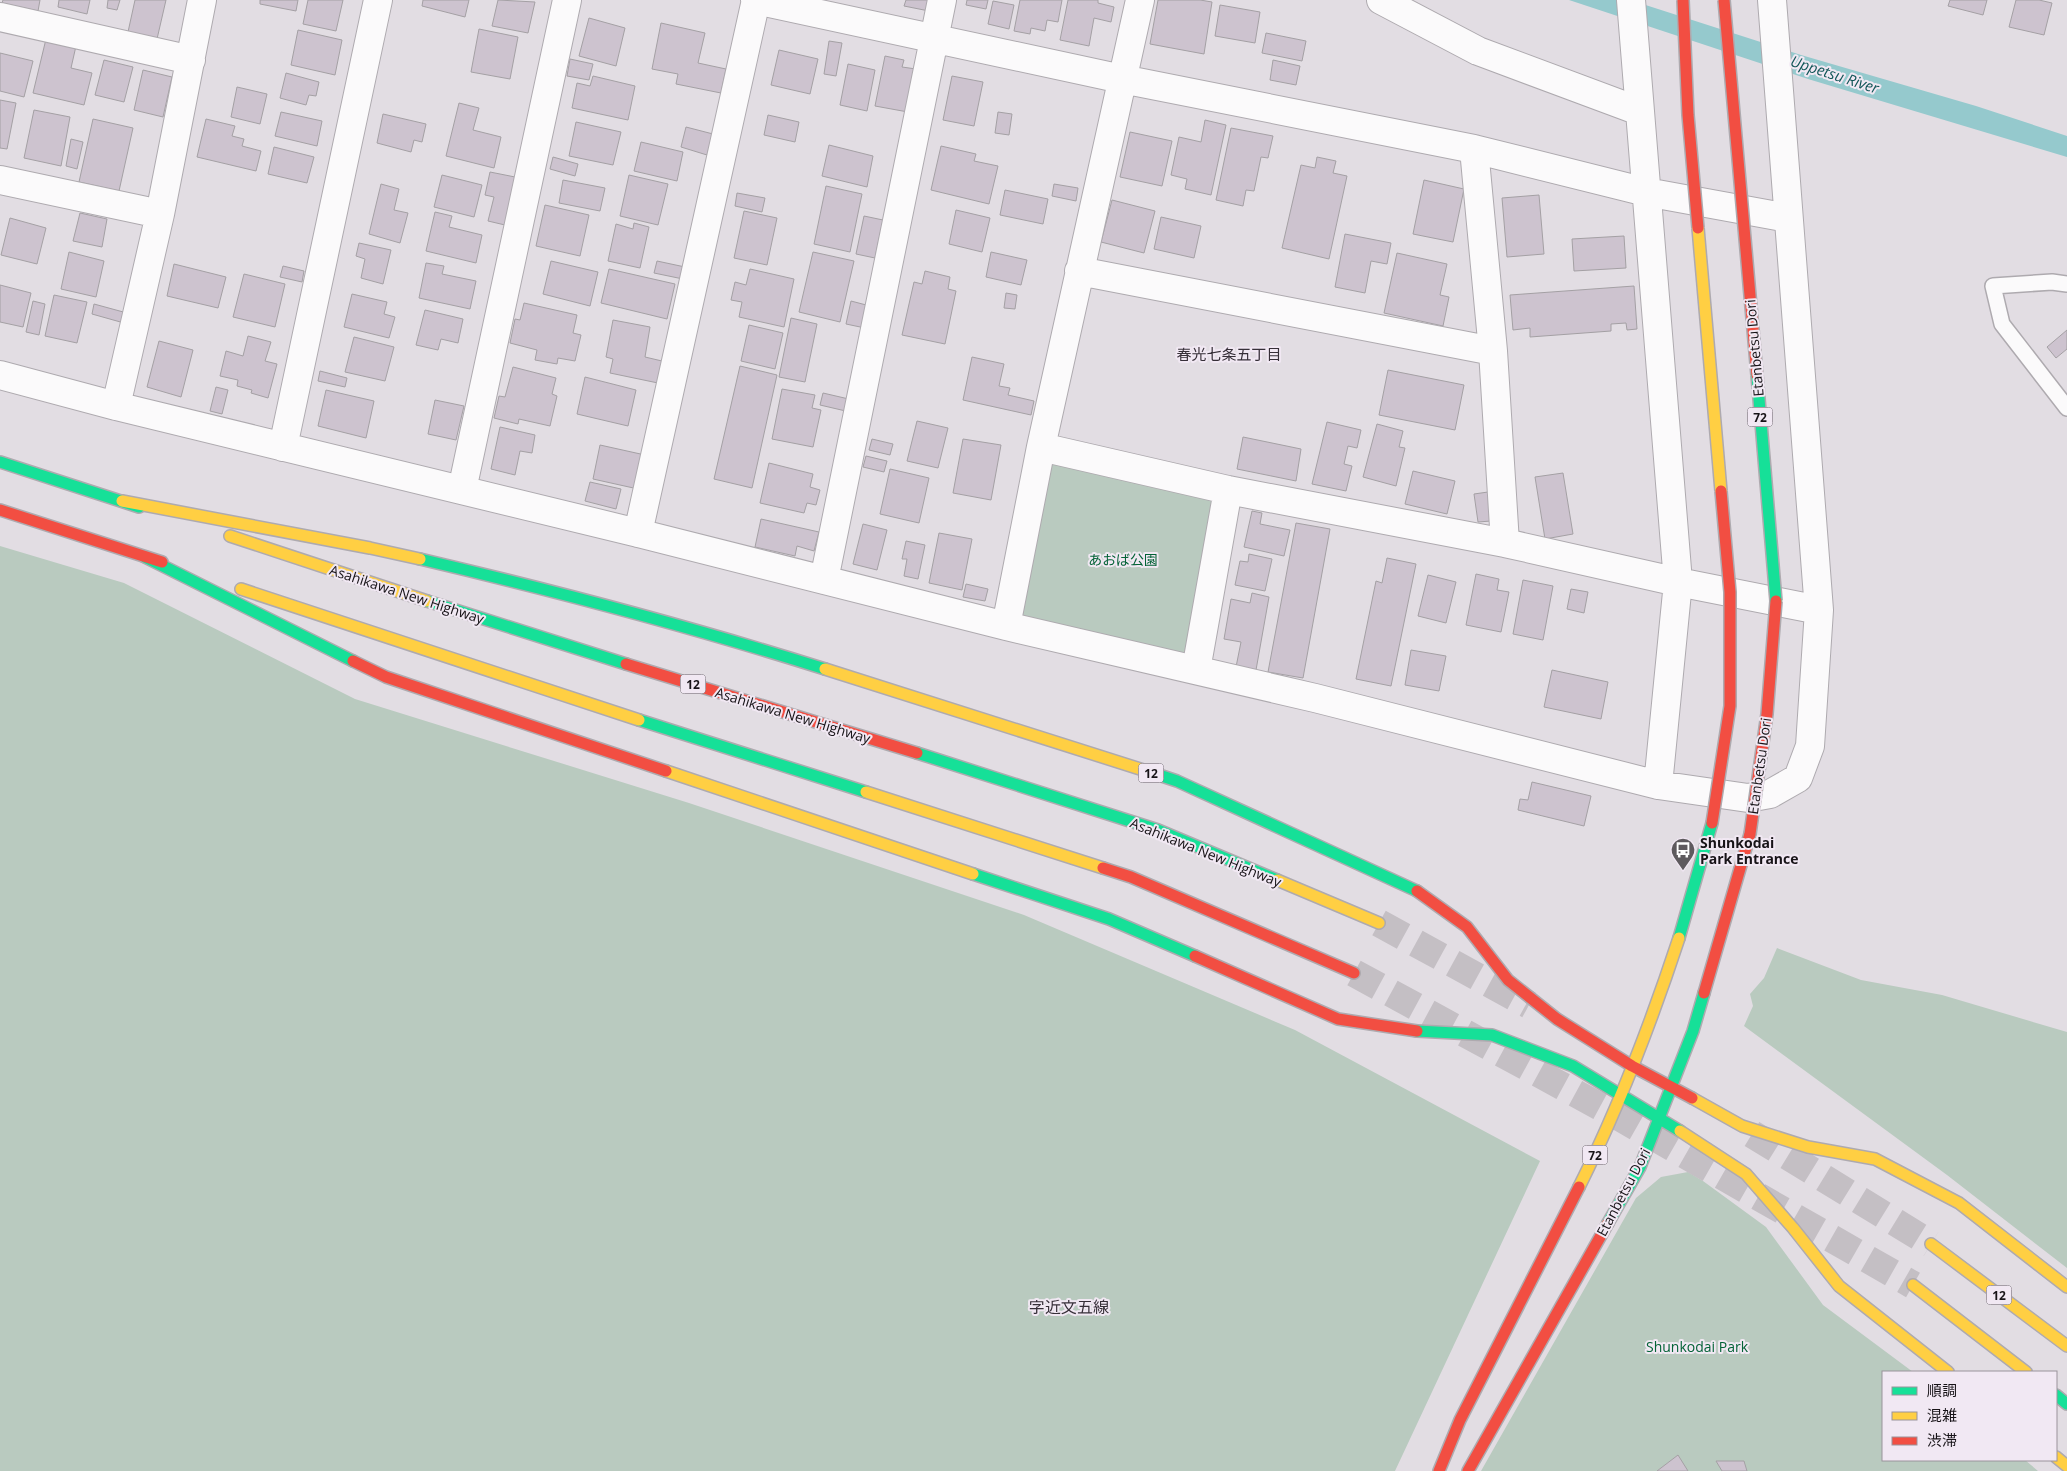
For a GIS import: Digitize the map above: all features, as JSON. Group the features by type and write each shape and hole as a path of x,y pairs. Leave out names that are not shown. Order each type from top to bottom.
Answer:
{"main road":[{"name":"72","path":"1439,1471 1460,1420 1599,1147 1654,1013 1685,920 1712,823 1730,706 1730,592 1688,114 1683,0"},
{"name":"Etanbetsu Dori","path":"1468,1471 1565,1296 1640,1167 1693,1031 1750,834 1767,714 1776,598 1724,0"},
{"name":"Asahikawa New Highway","path":"0,462 534,636 856,734 1158,830 1379,923"},
{"name":"12","path":"122,501 370,548 531,585 778,654 1176,781 1412,887 1467,927 1508,980 1557,1019 1632,1066 1742,1126 1808,1147 1875,1159 1959,1203 2067,1287"},
{"path":"0,510 582,702 1131,877 1354,973"},
{"path":"145,557 386,677 1109,919 1338,1019 1407,1031 1492,1035 1573,1066 1746,1174 1794,1228 1839,1286 1947,1371"},
{"name":"12","path":"1931,1244 2067,1346"},
{"path":"1913,1285 2025,1371"},
{"path":"2057,1396 2067,1404"},
{"path":"2057,1458 2067,1466"}],"street":[{"path":"116,406 160,214 202,0"},
{"path":"283,447 378,0"},
{"path":"462,490 567,0"},
{"path":"638,533 756,0 1122,79 1474,149 1646,192 1788,218"},
{"path":"824,580 942,0"},
{"path":"1006,626 1041,447 1140,0"},
{"path":"1381,0 1478,51 1638,101"},
{"path":"1631,0 1678,582 1658,785"},
{"path":"0,375 116,406 1658,785 1748,798 1770,794 1798,778 1810,746 1819,610 1772,0"},
{"path":"0,17 191,60"},
{"path":"1474,149 1493,351 1505,543"},
{"path":"0,180 160,214"},
{"path":"1079,271 1493,351"},
{"path":"1041,447 1228,490 1505,543 1678,582 1819,610"},
{"path":"1196,670 1228,490"}],"lane":[{"path":"2067,284 2052,282 1993,286 2002,324 2067,408"}],"green space":[{"name":"あおば公園","path":"1041,447 1228,490 1196,670 1006,626"},
{"path":"0,546 124,583 355,699 689,803 1024,915 1295,1030 1540,1161 1395,1471 0,1471"},
{"path":"1777,948 1861,980 1942,995 2067,1032 2067,1268 1947,1175 1744,1026 1753,1006 1750,994 1764,978"},
{"name":"Shunkodai Park","path":"1688,1172 1766,1227 1823,1305 1912,1371 1882,1371 1882,1461 2026,1461 2038,1471 1481,1471 1636,1198 1661,1177"}],"water":[{"name":"Uppetsu River","path":"1569,0 1630,0 1801,55 1976,106 2067,136 2067,157 1808,79"}],"building":[{"path":"3,0 40,0 38,11 2,3"},
{"path":"59,0 90,0 87,14 58,7"},
{"path":"108,0 120,0 117,10 107,8"},
{"path":"135,0 166,0 157,39 128,32"},
{"path":"260,0 298,0 296,11 260,4"},
{"path":"308,0 343,0 336,31 303,24"},
{"path":"423,0 469,0 465,17 422,6"},
{"path":"498,0 535,2 528,33 492,26"},
{"path":"906,0 931,0 929,11 904,6"},
{"path":"967,0 988,0 986,9 966,5"},
{"path":"1020,0 1062,0 1058,22 1047,20 1045,31 1031,28 1030,34 1014,31"},
{"path":"1068,0 1098,0 1098,3 1114,7 1111,22 1094,18 1089,46 1060,40"},
{"path":"1158,0 1200,0 1212,2 1204,54 1150,44"},
{"path":"1950,0 1987,0 1983,15 1948,6"},
{"path":"2016,0 2039,0 2052,3 2044,35 2009,27"},
{"path":"993,1 1014,5 1009,29 988,24"},
{"path":"1220,5 1260,12 1255,43 1215,36"},
{"path":"589,18 625,28 616,66 579,56"},
{"path":"661,23 705,33 698,63 726,69 721,93 676,84 678,74 652,69"},
{"path":"479,29 518,37 510,79 471,72"},
{"path":"298,30 342,40 335,75 291,65"},
{"path":"1266,33 1306,41 1302,61 1262,53"},
{"path":"46,39 76,46 71,68 92,73 84,105 33,93"},
{"path":"829,41 842,43 836,76 824,74"},
{"path":"779,50 818,59 810,94 771,85"},
{"path":"0,53 33,61 24,97 0,91"},
{"path":"885,56 904,60 902,67 916,69 908,112 875,106"},
{"path":"570,59 593,64 589,80 567,76"},
{"path":"104,60 133,67 124,102 95,95"},
{"path":"1273,60 1300,66 1296,85 1270,80"},
{"path":"848,64 875,70 867,111 840,105"},
{"path":"143,70 172,77 163,117 134,110"},
{"path":"286,73 319,82 316,96 309,95 306,105 280,98"},
{"path":"593,76 635,86 628,120 572,108 577,83 590,86"},
{"path":"952,76 983,82 974,126 943,120"},
{"path":"237,87 267,94 260,124 231,117"},
{"path":"0,100 16,103 7,149 0,148"},
{"path":"459,103 479,108 473,130 501,137 494,168 446,156"},
{"path":"34,110 70,117 61,166 24,158"},
{"path":"281,112 322,121 317,146 275,136"},
{"path":"998,112 1012,114 1009,135 995,133"},
{"path":"383,114 426,124 422,142 414,140 411,152 377,143"},
{"path":"768,115 799,122 795,142 764,135"},
{"path":"93,119 133,128 119,191 79,182"},
{"path":"206,119 235,126 232,136 244,139 242,146 261,151 256,171 197,157"},
{"path":"1205,120 1226,125 1211,195 1185,189 1187,179 1171,175 1179,137 1201,142"},
{"path":"576,122 621,132 613,165 569,156"},
{"path":"686,127 713,134 707,155 681,147"},
{"path":"1231,128 1273,136 1268,158 1261,157 1254,191 1246,190 1243,206 1216,200"},
{"path":"1130,132 1172,141 1162,186 1120,177"},
{"path":"71,139 83,142 77,169 66,166"},
{"path":"641,142 683,152 677,181 634,171"},
{"path":"829,145 873,156 867,187 822,176"},
{"path":"941,146 976,154 974,161 998,166 989,204 931,190"},
{"path":"274,147 314,157 307,183 268,174"},
{"path":"553,157 578,164 575,176 550,169"},
{"path":"1317,157 1336,161 1333,173 1347,176 1329,259 1282,248 1301,165 1315,168"},
{"path":"490,172 515,177 505,225 488,221 494,197 485,195"},
{"path":"442,175 482,185 474,217 434,207"},
{"path":"629,175 668,184 658,225 620,216"},
{"path":"563,180 605,188 600,211 559,203"},
{"path":"1424,180 1464,189 1453,242 1413,234"},
{"path":"381,184 399,189 394,210 408,213 400,243 369,234"},
{"path":"1054,184 1078,188 1076,201 1052,196"},
{"path":"826,186 862,194 850,252 814,244"},
{"path":"1005,190 1048,199 1043,224 1000,215"},
{"path":"737,193 765,198 762,212 735,206"},
{"path":"1539,195 1544,254 1507,257 1502,198"},
{"path":"1112,200 1155,211 1144,253 1101,242"},
{"path":"545,205 589,215 580,256 536,246"},
{"path":"956,210 990,218 982,252 949,244"},
{"path":"744,211 777,218 767,265 734,258"},
{"path":"435,212 452,216 449,227 482,235 476,263 426,251"},
{"path":"80,213 107,219 102,247 73,241"},
{"path":"864,216 883,220 875,258 856,254"},
{"path":"1161,217 1201,226 1194,258 1154,249"},
{"path":"10,218 46,228 37,264 1,255"},
{"path":"634,223 649,227 640,268 608,261 616,224 633,229"},
{"path":"1345,234 1391,243 1387,264 1371,261 1365,293 1335,287"},
{"path":"1624,236 1626,268 1574,271 1572,239"},
{"path":"359,243 391,250 383,284 361,278 365,259 356,256"},
{"path":"69,252 104,261 96,297 61,289"},
{"path":"813,252 854,261 840,322 799,312"},
{"path":"991,252 1027,260 1021,285 986,277"},
{"path":"1397,253 1447,264 1440,295 1449,297 1443,326 1384,313"},
{"path":"551,261 598,272 590,306 543,294"},
{"path":"657,261 685,267 683,279 654,273"},
{"path":"426,263 444,266 442,274 476,281 470,309 419,298"},
{"path":"174,264 226,277 218,308 167,296"},
{"path":"283,266 304,271 302,282 280,277"},
{"path":"609,269 675,284 667,319 601,303"},
{"path":"750,269 794,279 784,327 739,317 742,302 731,300 735,282 746,285"},
{"path":"925,271 950,277 948,289 956,291 945,344 902,335 914,282 922,284"},
{"path":"244,274 285,284 275,327 233,317"},
{"path":"0,285 31,293 23,327 0,322"},
{"path":"1634,286 1637,329 1627,330 1626,323 1611,324 1611,331 1530,337 1530,328 1513,330 1510,295"},
{"path":"1006,293 1017,295 1015,309 1004,308"},
{"path":"352,294 387,302 384,314 395,317 389,338 344,327"},
{"path":"54,295 87,302 77,343 45,336"},
{"path":"33,301 45,304 39,335 26,332"},
{"path":"851,301 870,306 865,328 846,324"},
{"path":"524,303 577,315 573,333 581,335 575,361 558,358 557,364 535,360 537,350 510,343 515,319 520,320"},
{"path":"94,304 127,313 124,323 92,314"},
{"path":"425,310 463,319 458,343 441,339 438,350 416,345"},
{"path":"791,318 817,324 805,382 779,377"},
{"path":"613,320 650,327 645,357 662,361 658,383 610,373 613,359 606,357"},
{"path":"749,325 783,333 775,369 741,361"},
{"path":"2067,330 2067,349 2056,358 2047,347"},
{"path":"248,336 271,342 265,361 277,364 268,398 251,393 252,390 237,386 238,380 220,376 226,351 243,356"},
{"path":"354,337 394,347 385,381 345,372"},
{"path":"159,341 193,350 181,397 147,387"},
{"path":"972,357 1004,364 999,386 1010,388 1008,395 1034,401 1031,415 963,400"},
{"path":"740,366 777,375 752,488 714,479"},
{"path":"513,367 556,378 552,394 557,396 550,426 519,419 518,424 494,418 499,396 505,397"},
{"path":"1388,370 1464,385 1455,430 1379,415"},
{"path":"320,371 347,378 345,387 318,381"},
{"path":"585,377 636,390 628,426 577,414"},
{"path":"216,387 228,390 222,414 210,411"},
{"path":"782,389 815,395 812,408 821,410 813,447 772,439"},
{"path":"326,390 374,401 366,438 318,426"},
{"path":"823,393 853,400 850,412 820,405"},
{"path":"435,400 464,406 456,440 428,434"},
{"path":"917,421 948,428 938,468 907,461"},
{"path":"1327,422 1361,430 1357,448 1348,446 1344,464 1352,466 1346,491 1312,484"},
{"path":"1377,424 1403,431 1399,447 1405,448 1396,486 1363,477"},
{"path":"500,427 535,435 532,453 520,451 515,475 491,469"},
{"path":"1243,437 1301,449 1296,481 1237,469"},
{"path":"872,439 893,444 890,455 869,450"},
{"path":"963,439 1001,445 991,500 953,493"},
{"path":"600,445 645,455 638,489 593,479"},
{"path":"866,456 887,461 884,472 863,467"},
{"path":"769,463 813,474 810,487 820,490 816,505 807,503 804,513 760,503"},
{"path":"890,469 929,478 919,523 880,514"},
{"path":"1413,471 1455,481 1447,514 1405,504"},
{"path":"1563,473 1573,534 1545,539 1535,477"},
{"path":"590,482 621,489 616,509 585,501"},
{"path":"1488,492 1491,521 1478,522 1474,494"},
{"path":"1252,511 1262,513 1260,524 1290,530 1284,556 1244,547"},
{"path":"761,519 819,532 814,551 797,546 795,556 755,547"},
{"path":"1296,523 1330,529 1303,678 1268,672"},
{"path":"863,524 887,530 877,570 853,564"},
{"path":"939,533 972,539 962,590 929,583"},
{"path":"906,541 925,545 918,579 904,576 907,559 902,559"},
{"path":"1249,554 1272,559 1265,591 1235,585 1240,561 1248,562"},
{"path":"1387,558 1416,564 1391,686 1356,679 1376,581 1382,583"},
{"path":"1476,574 1499,579 1497,590 1509,592 1501,632 1466,625"},
{"path":"1428,575 1456,582 1446,623 1418,616"},
{"path":"1523,580 1553,586 1543,640 1513,634"},
{"path":"966,584 988,589 985,601 963,597"},
{"path":"1571,589 1588,592 1584,613 1567,609"},
{"path":"1252,593 1269,597 1256,670 1236,667 1241,642 1224,639 1231,599 1250,603"},
{"path":"1411,650 1446,656 1439,691 1405,685"},
{"path":"1552,670 1608,682 1601,719 1544,707"},
{"path":"1532,782 1591,796 1584,826 1518,810 1520,799 1528,800"},
{"path":"1678,1455 1688,1471 1657,1471"},
{"path":"1716,1461 1744,1461 1747,1471 1722,1471"}],"tunnel":[{"path":"1379,923 1529,1005"},
{"path":"1354,973 1621,1118 1913,1285"},
{"path":"1752,1134 1931,1244"}],"traffic: fast":[{"path":"1757,375 1776,601"},
{"path":"0,462 139,507"},
{"path":"145,557 353,661"},
{"path":"420,559 624,610 825,669"},
{"path":"427,601 626,664"},
{"path":"639,720 866,792"},
{"path":"917,753 1158,830 1277,880"},
{"path":"1156,774 1177,781 1417,891"},
{"path":"1679,938 1712,823"},
{"path":"973,874 1109,919 1195,956"},
{"path":"1608,1223 1640,1167 1693,1031 1704,993"},
{"path":"1417,1031 1492,1035 1573,1066 1680,1131"},
{"path":"2057,1396 2067,1404"}],"traffic: slow":[{"path":"1698,228 1721,491"},
{"path":"122,501 420,559"},
{"path":"230,536 427,601"},
{"path":"241,589 639,720"},
{"path":"825,669 1156,774"},
{"path":"666,771 973,874"},
{"path":"866,792 1103,868"},
{"path":"1277,880 1379,923"},
{"path":"1579,1187 1608,1126 1634,1064 1679,938"},
{"path":"1692,1098 1742,1126 1808,1147 1875,1159 1959,1203 2067,1287"},
{"path":"1680,1131 1746,1174 1793,1228 1839,1286 1947,1371"},
{"path":"1931,1244 2067,1346"},
{"path":"1913,1285 2025,1371"},
{"path":"2057,1458 2067,1466"}],"traffic: jam":[{"path":"1683,0 1688,115 1698,228"},
{"path":"1724,0 1757,375"},
{"path":"1712,823 1730,706 1730,592 1721,491"},
{"path":"0,510 162,562"},
{"path":"1750,834 1767,714 1776,601"},
{"path":"353,661 386,677 666,771"},
{"path":"626,664 917,753"},
{"path":"1704,993 1750,834"},
{"path":"1103,868 1131,877 1354,973"},
{"path":"1417,891 1467,927 1508,980 1557,1019 1632,1066 1692,1098"},
{"path":"1195,956 1338,1019 1417,1031"},
{"path":"1439,1471 1460,1420 1579,1187"},
{"path":"1468,1471 1608,1223"}],"place":[{"name":"Shunkodai Park Entrance","path":"1683,871"}],"district":[{"name":"春光七条五丁目","path":"1229,354"},
{"name":"字近文五線","path":"1069,1307"}]}
